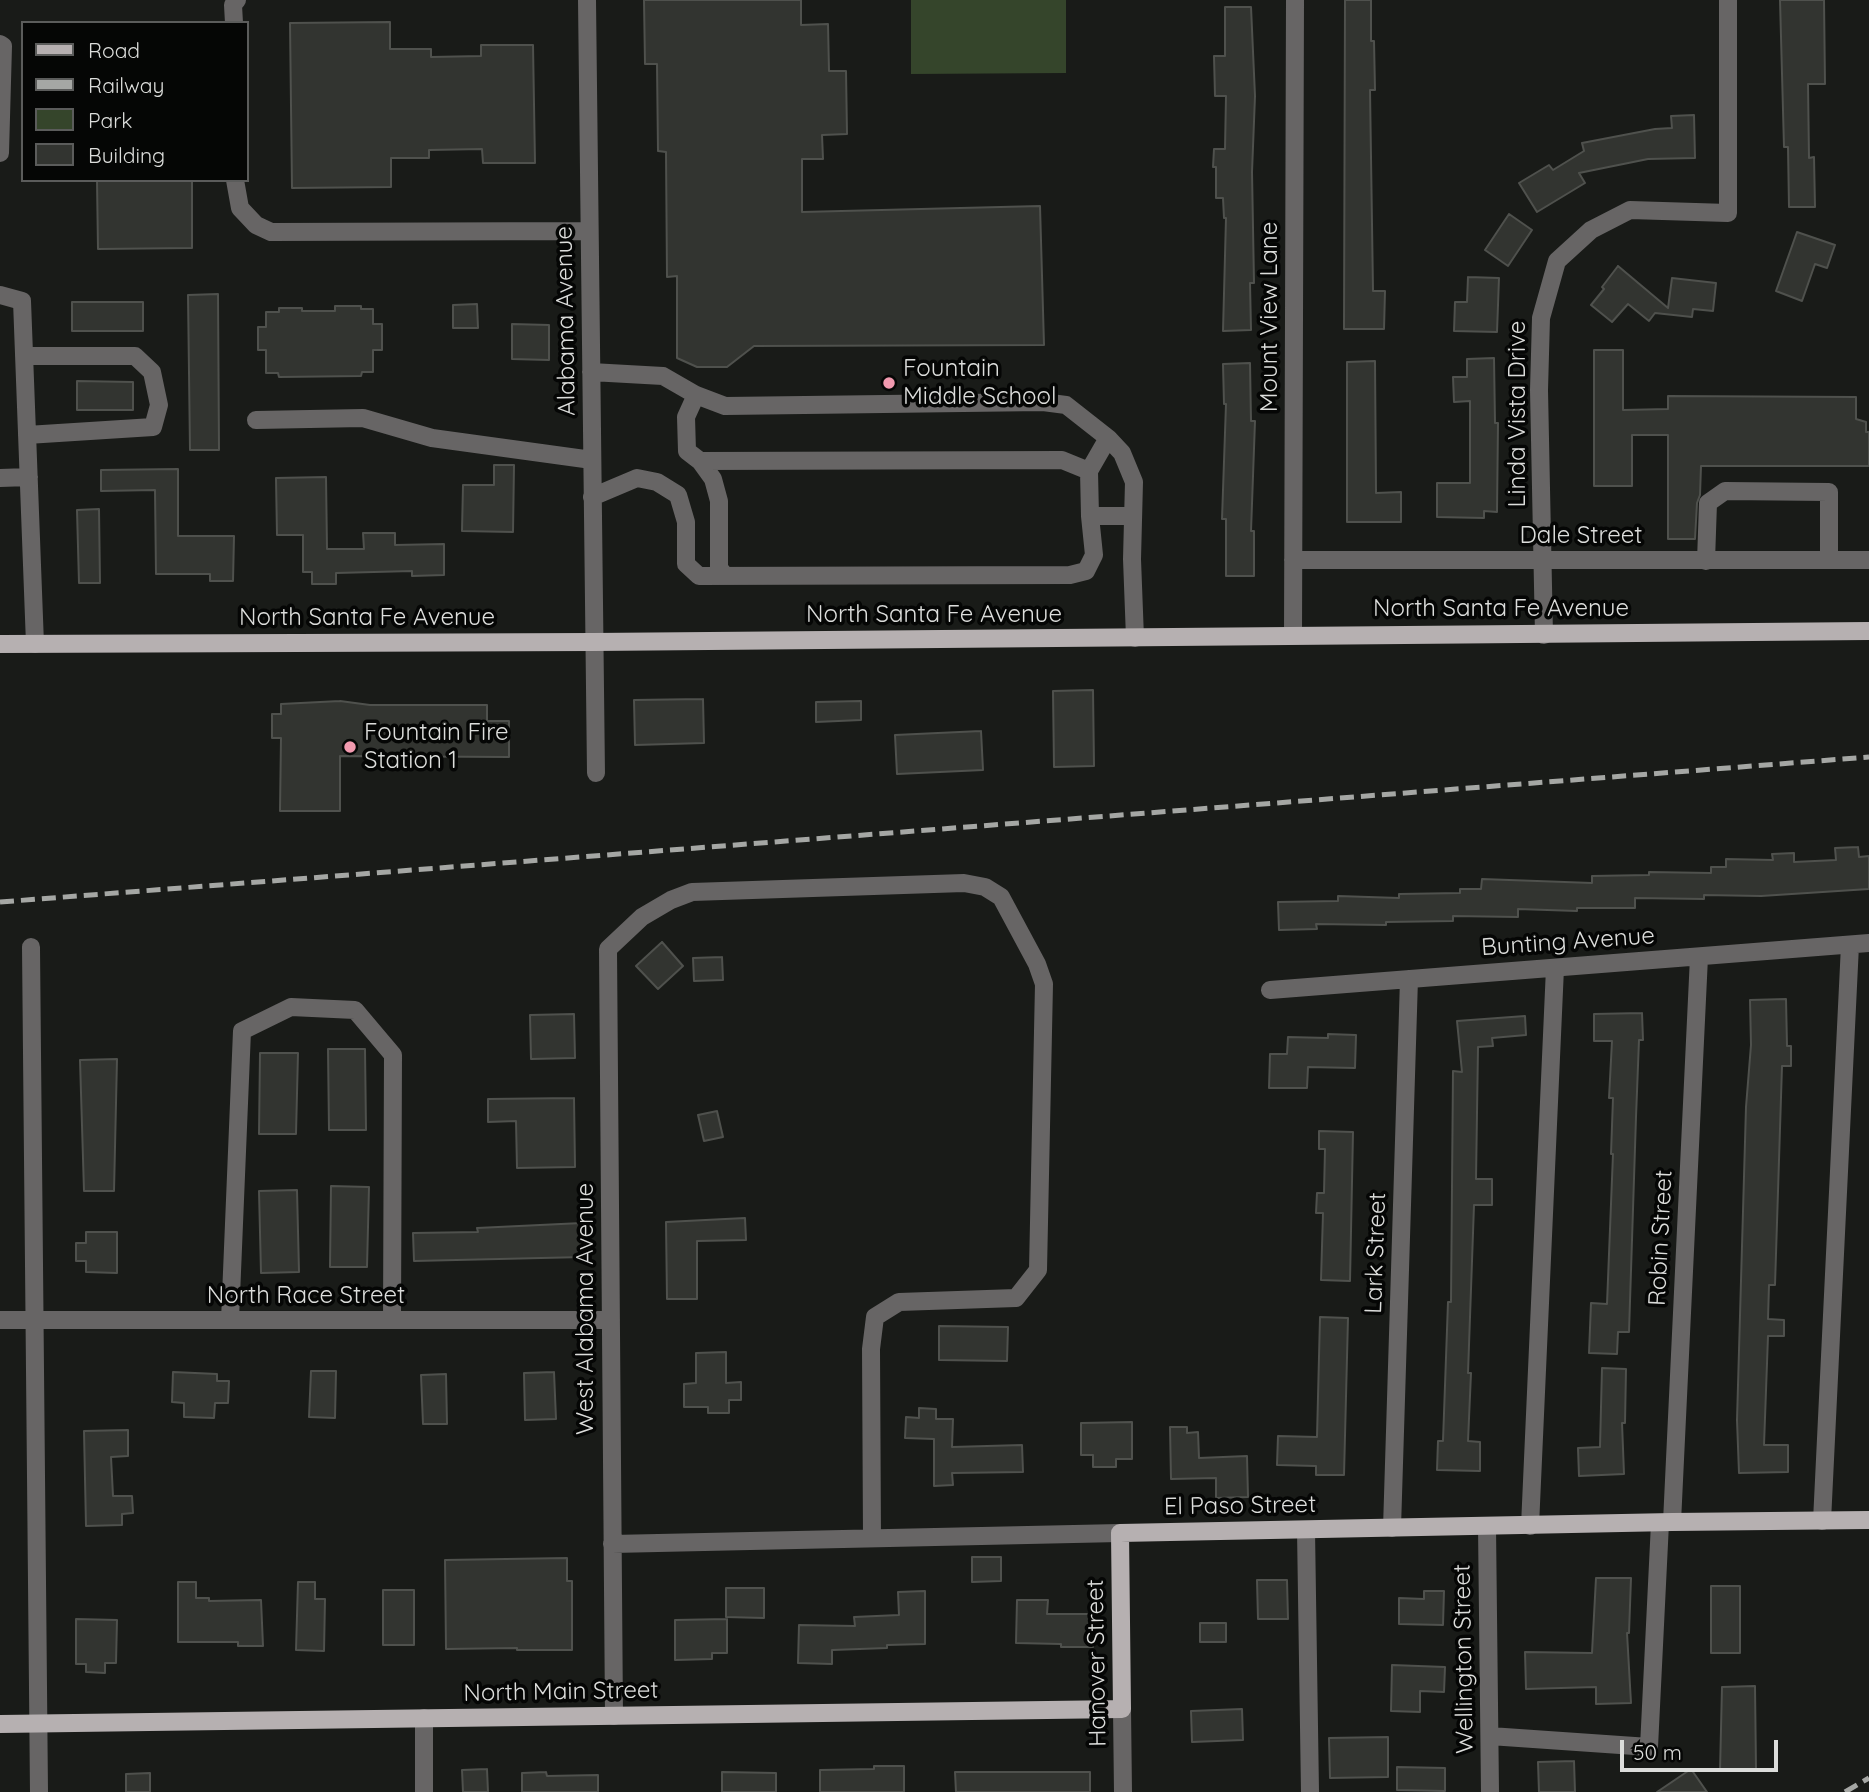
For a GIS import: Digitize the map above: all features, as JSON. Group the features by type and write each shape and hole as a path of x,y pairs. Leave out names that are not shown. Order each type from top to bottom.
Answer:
{"main road":[{"name":"North Santa Fe Avenue","path":"0,644 593,642 1869,631"},
{"name":"El Paso Street","path":"1120,1533 1869,1520"},
{"name":"Hanover Street","path":"1120,1533 1122,1709"},
{"name":"North Main Street","path":"0,1724 1122,1709"}],"street":[{"path":"233,21 233,5 237,0"},
{"name":"Alabama Avenue","path":"587,0 596,774"},
{"name":"Mount View Lane","path":"1293,634 1295,0"},
{"name":"Linda Vista Drive","path":"1544,635 1539,390 1541,318 1557,261 1591,230 1630,210 1728,213 1728,0"},
{"path":"0,153 1,45"},
{"path":"236,182 240,208 256,225 271,232 589,231"},
{"path":"0,295 22,301 35,644"},
{"path":"24,356 135,356 152,372 159,405 153,428 27,435"},
{"path":"591,372 663,376 696,395 725,406 1043,402 1066,405 1108,438 1122,453 1134,482 1135,638"},
{"path":"696,395 686,417 687,451 700,461 713,479 719,501 719,568 725,576"},
{"path":"256,420 363,418 432,438 592,460"},
{"path":"592,497 637,478 657,482 678,495 686,522 686,564 699,576 1070,575 1086,572 1094,555 1089,471 1108,438"},
{"path":"700,461 1062,460 1089,471"},
{"path":"0,478 29,477"},
{"path":"1706,561 1708,503 1725,491 1829,492 1829,560"},
{"path":"1090,516 1133,516"},
{"name":"Dale Street","path":"1293,560 1869,560"},
{"name":"West Alabama Avenue","path":"614,1716 608,949 642,917 671,900 692,892 964,883 985,887 1001,897 1037,964 1044,984 1038,1270 1016,1298 899,1302 875,1317 871,1349 872,1538"},
{"name":"Bunting Avenue","path":"1270,990 1869,943"},
{"path":"1822,1521 1850,945"},
{"path":"31,947 39,1792"},
{"name":"Robin Street","path":"1490,1736 1649,1747 1666,1522 1699,957"},
{"path":"1531,1525 1555,968"},
{"name":"Lark Street","path":"1392,1528 1409,979"},
{"path":"230,1320 242,1031 291,1007 355,1010 393,1055 392,1320"},
{"name":"North Race Street","path":"0,1320 611,1320"},
{"name":"Wellington Street","path":"1487,1526 1490,1792"},
{"path":"1306,1530 1310,1792"},
{"name":"El Paso Street","path":"612,1544 1120,1533"},
{"name":"Hanover Street","path":"1122,1709 1123,1792"},
{"path":"424,1718 424,1792"}],"green space":[{"path":"911,0 1066,0 1066,73 911,74"}],"building":[{"path":"644,0 801,0 801,25 828,24 829,71 846,71 847,134 822,135 823,159 802,159 802,212 1040,206 1044,345 754,346 727,367 697,367 677,358 677,276 667,277 666,152 658,151 657,64 645,64"},
{"path":"1345,0 1371,0 1375,90 1370,90 1373,291 1385,291 1384,329 1344,329"},
{"path":"1780,0 1824,0 1825,84 1808,84 1809,158 1814,157 1815,207 1789,207 1788,147 1784,147"},
{"path":"1225,7 1251,7 1255,96 1252,172 1254,283 1250,283 1251,330 1223,331 1226,218 1223,198 1216,198 1216,167 1213,167 1214,149 1225,149 1226,96 1215,96 1214,56 1225,56"},
{"path":"390,22 390,49 431,49 431,57 481,56 481,45 533,45 535,163 483,163 482,149 429,150 429,158 391,158 391,187 292,188 290,23"},
{"path":"1694,115 1695,158 1648,159 1579,173 1585,183 1537,212 1519,183 1549,165 1553,170 1584,151 1582,143 1672,128 1671,116"},
{"path":"97,182 192,182 192,248 98,249"},
{"path":"1509,214 1532,230 1508,266 1485,250"},
{"path":"1797,232 1835,245 1827,268 1815,264 1802,301 1776,291"},
{"path":"1618,266 1668,308 1672,278 1716,283 1713,311 1693,309 1692,317 1655,313 1649,321 1628,304 1612,322 1591,305"},
{"path":"1468,277 1499,278 1497,332 1454,331 1455,302 1467,302"},
{"path":"218,294 219,450 190,450 188,295"},
{"path":"72,302 143,302 143,331 72,331"},
{"path":"477,304 478,328 453,328 453,305"},
{"path":"335,306 373,309 373,324 382,324 382,350 373,350 373,372 362,372 361,376 279,377 278,373 266,373 266,350 258,350 258,327 266,327 266,312 279,312 279,308 335,311"},
{"path":"512,324 549,325 549,360 512,359"},
{"path":"1594,350 1623,350 1623,410 1668,409 1668,396 1856,397 1856,419 1866,422 1866,432 1869,432 1869,466 1701,466 1695,539 1668,539 1668,435 1632,435 1632,486 1594,486"},
{"path":"1494,358 1495,423 1498,423 1497,512 1484,511 1484,518 1437,517 1437,483 1470,483 1470,401 1454,402 1453,377 1467,377 1467,359"},
{"path":"1375,361 1376,493 1401,492 1401,522 1347,522 1347,362"},
{"path":"1250,363 1251,421 1255,421 1251,531 1254,531 1254,576 1226,576 1226,519 1222,519 1226,404 1223,364"},
{"path":"77,381 133,382 133,410 77,410"},
{"path":"494,465 514,465 513,532 462,531 463,485 494,485"},
{"path":"178,469 178,536 234,536 233,581 210,581 210,574 156,574 155,490 101,491 101,470"},
{"path":"326,477 327,549 364,549 363,533 395,533 395,545 444,544 444,575 412,576 412,571 336,573 336,584 312,584 312,572 303,572 303,535 277,535 276,478"},
{"path":"99,509 100,583 79,583 77,510"},
{"path":"1093,690 1094,766 1054,767 1053,691"},
{"path":"703,699 704,743 635,745 634,700"},
{"name":"Fountain Fire Station 1","path":"340,701 370,705 487,705 487,721 509,721 509,757 340,756 340,811 280,811 281,738 272,738 272,714 281,714 281,704"},
{"path":"861,701 861,720 816,722 816,702"},
{"path":"981,731 983,770 897,774 895,735"},
{"path":"1858,847 1859,857 1869,856 1869,889 1761,896 1704,895 1704,899 1635,898 1635,908 1577,908 1577,911 1518,909 1518,917 1453,916 1453,921 1386,922 1386,925 1316,924 1317,929 1279,930 1278,902 1338,901 1338,896 1399,898 1399,894 1460,893 1460,889 1481,889 1482,879 1592,883 1592,876 1649,875 1649,872 1711,873 1711,867 1726,867 1726,859 1773,860 1772,854 1794,853 1794,862 1836,860 1835,848"},
{"path":"662,942 683,966 658,989 636,966"},
{"path":"722,957 723,980 694,981 693,958"},
{"path":"1786,999 1787,1046 1791,1046 1791,1066 1782,1066 1775,1285 1769,1285 1768,1319 1784,1320 1784,1336 1768,1336 1764,1445 1788,1445 1788,1472 1739,1473 1737,1420 1746,1107 1751,1045 1750,1000"},
{"path":"1642,1013 1629,1332 1618,1332 1617,1354 1589,1353 1591,1303 1607,1304 1613,1154 1613,1098 1609,1098 1612,1041 1594,1041 1594,1014"},
{"path":"574,1014 575,1058 531,1059 530,1015"},
{"path":"1525,1016 1526,1035 1492,1038 1493,1046 1478,1047 1476,1179 1492,1179 1492,1205 1474,1205 1468,1441 1480,1442 1480,1471 1437,1470 1438,1441 1443,1441 1448,1302 1451,1302 1453,1071 1462,1072 1457,1021"},
{"path":"1328,1034 1356,1035 1355,1068 1308,1067 1307,1088 1269,1088 1270,1054 1287,1054 1288,1037 1328,1038"},
{"path":"328,1049 365,1049 366,1130 329,1130"},
{"path":"260,1053 298,1053 296,1134 259,1134"},
{"path":"117,1059 114,1191 84,1191 80,1060"},
{"path":"574,1098 575,1167 517,1168 516,1121 488,1122 488,1099"},
{"path":"717,1111 723,1137 704,1141 698,1115"},
{"path":"1319,1131 1353,1132 1350,1281 1321,1280 1323,1213 1316,1213 1317,1193 1324,1193 1325,1149 1319,1149"},
{"path":"331,1186 369,1187 367,1267 330,1267"},
{"path":"297,1190 299,1272 261,1273 259,1191"},
{"path":"745,1218 746,1240 697,1241 697,1299 667,1299 666,1222"},
{"path":"582,1223 584,1257 414,1261 413,1233 478,1232 477,1228"},
{"path":"86,1232 117,1232 117,1273 86,1272 86,1261 76,1261 76,1243 86,1243"},
{"path":"1320,1317 1348,1318 1344,1475 1316,1475 1316,1466 1277,1465 1278,1436 1317,1437"},
{"path":"939,1326 1008,1327 1007,1361 939,1360"},
{"path":"726,1352 726,1383 741,1382 741,1400 729,1400 729,1413 708,1413 708,1407 684,1407 684,1384 696,1383 696,1353"},
{"path":"1602,1368 1626,1369 1625,1423 1622,1423 1624,1474 1579,1476 1578,1448 1600,1447"},
{"path":"311,1371 336,1371 335,1418 309,1417"},
{"path":"173,1372 217,1374 217,1381 229,1381 228,1403 215,1403 214,1418 184,1417 184,1403 172,1402"},
{"path":"554,1372 556,1419 525,1420 524,1373"},
{"path":"446,1374 447,1424 423,1424 421,1375"},
{"path":"919,1408 936,1409 936,1419 953,1419 952,1447 1022,1445 1023,1472 952,1473 953,1485 934,1486 934,1439 905,1438 906,1417 919,1418"},
{"path":"1132,1422 1132,1459 1116,1459 1116,1467 1093,1467 1093,1455 1081,1455 1081,1423"},
{"path":"1170,1427 1187,1427 1187,1433 1198,1432 1199,1458 1247,1456 1248,1497 1216,1498 1216,1478 1171,1479"},
{"path":"128,1430 128,1456 111,1457 113,1496 132,1496 133,1513 122,1514 122,1525 86,1526 84,1431"},
{"path":"972,1557 1001,1557 1001,1581 972,1582"},
{"path":"567,1558 567,1581 572,1581 572,1650 446,1649 445,1560"},
{"path":"1596,1578 1631,1578 1627,1633 1631,1703 1596,1704 1596,1687 1526,1689 1525,1652 1592,1653"},
{"path":"1257,1580 1287,1580 1288,1619 1258,1619"},
{"path":"178,1582 196,1582 196,1598 209,1598 209,1601 261,1600 263,1646 238,1646 238,1642 178,1642"},
{"path":"298,1582 315,1582 315,1599 325,1599 324,1651 296,1650"},
{"path":"1711,1586 1740,1586 1740,1653 1711,1653"},
{"path":"726,1588 764,1588 764,1618 726,1617"},
{"path":"383,1590 414,1590 414,1645 383,1645"},
{"path":"925,1591 925,1644 832,1650 832,1664 798,1663 799,1625 855,1626 854,1617 899,1615 898,1592"},
{"path":"1424,1591 1444,1591 1443,1625 1399,1624 1399,1598 1424,1599"},
{"path":"1017,1600 1048,1600 1047,1614 1092,1614 1093,1647 1016,1643"},
{"path":"76,1619 117,1620 116,1663 105,1663 105,1673 86,1672 86,1664 76,1664"},
{"path":"727,1619 727,1653 712,1653 712,1659 675,1660 675,1620"},
{"path":"1200,1623 1226,1623 1226,1642 1200,1642"},
{"path":"1392,1665 1445,1667 1444,1692 1420,1691 1420,1712 1391,1711"},
{"path":"1755,1686 1756,1770 1720,1771 1722,1687"},
{"path":"1242,1709 1243,1740 1192,1742 1191,1711"},
{"path":"1388,1737 1388,1777 1330,1778 1329,1738"},
{"path":"1574,1761 1575,1792 1539,1792 1538,1762"},
{"path":"874,1766 904,1766 904,1792 820,1792 820,1770 874,1769"},
{"path":"1397,1767 1445,1768 1445,1791 1397,1790"},
{"path":"487,1769 488,1792 463,1792 462,1770"},
{"path":"1691,1769 1707,1792 1657,1792"},
{"path":"546,1772 547,1776 598,1775 598,1792 522,1792 522,1773"},
{"path":"722,1772 776,1773 776,1792 722,1792"},
{"path":"955,1772 1090,1772 1090,1792 956,1792"},
{"path":"150,1773 150,1792 126,1792 126,1774"}],"railway":[{"path":"0,902 1869,757"},
{"path":"1845,1792 1869,1778"}],"place":[{"name":"Fountain Middle School","path":"889,383"},
{"name":"Fountain Fire Station 1","path":"350,747"}]}
